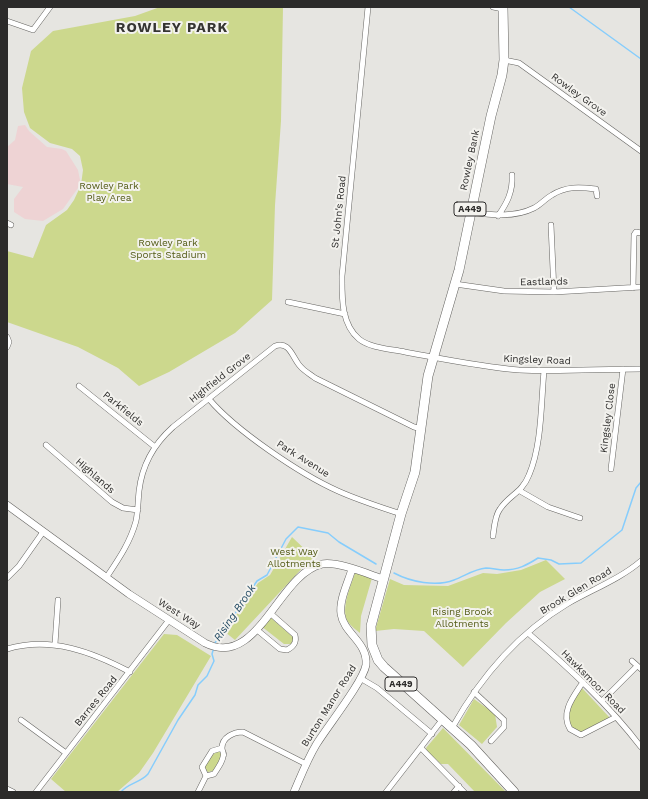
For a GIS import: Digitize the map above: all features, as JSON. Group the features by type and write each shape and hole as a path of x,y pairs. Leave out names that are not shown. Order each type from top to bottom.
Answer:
{"highway":[{"name":"A449","path":"503,8 504,60"},
{"name":"Rowley Bank","path":"432,357 455,284 504,60"},
{"name":"A449","path":"432,357 415,472 401,514 383,579 371,626 371,639 374,652 391,675 480,754 514,792"}],"street":[{"path":"7,21 33,30 50,7"},
{"name":"St John's Road","path":"368,7 342,276 342,297 345,314 352,330 365,342 432,357"},
{"path":"493,7 503,8"},
{"name":"Rowley Grove","path":"504,60 519,63 641,151"},
{"path":"498,216 509,200 513,185 512,175"},
{"path":"470,212 498,216 534,208 552,195 567,188 579,187 596,189 597,196"},
{"path":"551,225 554,292"},
{"path":"633,288 634,235 636,232 641,233"},
{"name":"Eastlands","path":"455,284 504,291 554,292 641,287"},
{"path":"288,302 345,314"},
{"path":"7,337 9,342 7,347"},
{"name":"Highfield Grove","path":"106,578 128,544 138,510 143,473 155,447 167,432 275,346 282,345 288,347 301,367 315,378 414,427 422,429"},
{"name":"Kingsley Road","path":"432,357 493,367 544,371 641,369"},
{"name":"Kingsley Close","path":"611,469 623,369"},
{"path":"493,536 498,510 508,498 520,491 530,474 537,444 544,371"},
{"name":"Parkfields","path":"79,386 155,447"},
{"name":"Park Avenue","path":"209,399 241,428 310,476 338,491 401,514"},
{"name":"Highlands","path":"46,445 112,502 123,508 138,510"},
{"path":"520,491 548,507 580,518"},
{"name":"West Way","path":"7,504 106,578 170,620 210,645 218,648 228,648 239,644 256,629 300,578 312,567 330,564 383,579"},
{"path":"7,578 19,566 43,532"},
{"name":"Brook Glen Road","path":"452,728 474,692 502,657 528,633 566,605 620,575 641,561"},
{"name":"Burton Manor Road","path":"294,792 316,745 360,678 366,666 365,651 362,644 346,625 341,613 352,569"},
{"path":"55,644 58,600"},
{"path":"256,629 280,649 287,650 292,648 296,642 295,635 270,613"},
{"name":"Barnes Road","path":"36,792 170,620"},
{"name":"Hawksmoor Road","path":"528,633 602,701 641,747"},
{"path":"7,649 55,644 72,647 107,660 130,672"},
{"path":"602,701 639,668 632,661"},
{"path":"360,678 377,688 432,734"},
{"path":"583,682 568,709 566,717 570,729 581,735 616,717"},
{"path":"474,692 504,720 504,727 491,741"},
{"path":"21,720 66,753"},
{"path":"386,792 442,720"},
{"path":"198,792 206,776 214,774 223,760 224,753 222,748 225,740 232,734 243,732 306,764"},
{"path":"206,776 202,767 212,751 222,748"},
{"path":"421,748 464,792"},
{"path":"454,792 459,786"},
{"path":"7,789 13,792"}],"shaded area":[{"path":"25,125 29,131 47,147 66,151 78,170 80,180 78,188 63,209 43,221 25,219 14,212 14,199 23,187 7,184 7,147 15,140 18,126"}],"green space":[{"name":"Rowley Park Sports Stadium","path":"160,7 283,7 281,121 275,205 272,300 235,333 169,372 139,386 118,368 78,347 7,322 7,251 33,258 46,225 67,210 74,200 81,185 83,170 80,156 72,149 50,143 30,128 24,112 22,88 31,51 53,31 135,16"},
{"name":"West Way Allotments","path":"292,537 315,559 307,563 235,640 225,632 258,583 270,575"},
{"name":"Rising Brook Allotments","path":"546,560 565,579 540,592 506,623 463,667 424,631 394,629 375,631 390,579 404,585 448,586 483,573 497,574 521,570"},
{"path":"355,573 372,578 361,616 360,633 348,622 345,611 347,598"},
{"path":"270,617 294,638 291,644 284,644 261,626"},
{"path":"164,634 177,635 211,656 153,753 139,773 117,792 66,792 51,779"},
{"path":"582,688 610,718 591,729 580,732 573,730 567,721 570,709"},
{"path":"474,699 495,714 497,727 482,744 459,725"},
{"path":"443,728 506,792 475,792 448,764 441,764 427,751 426,748"},
{"path":"219,751 221,754 220,759 213,771 208,772 205,769 208,760"}],"waterway":[{"path":"569,7 641,59"},
{"name":"Rising Brook","path":"394,573 416,581 439,583 454,580 482,569 488,568 509,570 518,568 538,558 551,560 559,564 581,563 622,530 636,488 641,482"},
{"name":"Rising Brook","path":"215,643 257,581 267,575 286,539 298,527 328,533 339,542 376,564"},
{"name":"Rising Brook","path":"121,792 148,774 178,720 195,695 198,685 207,676 214,661 212,654 214,647"}],"district":[{"name":"ROWLEY PARK","path":"172,28"}],"park label":[{"name":"Rowley Park Play Area","path":"109,192"}]}
